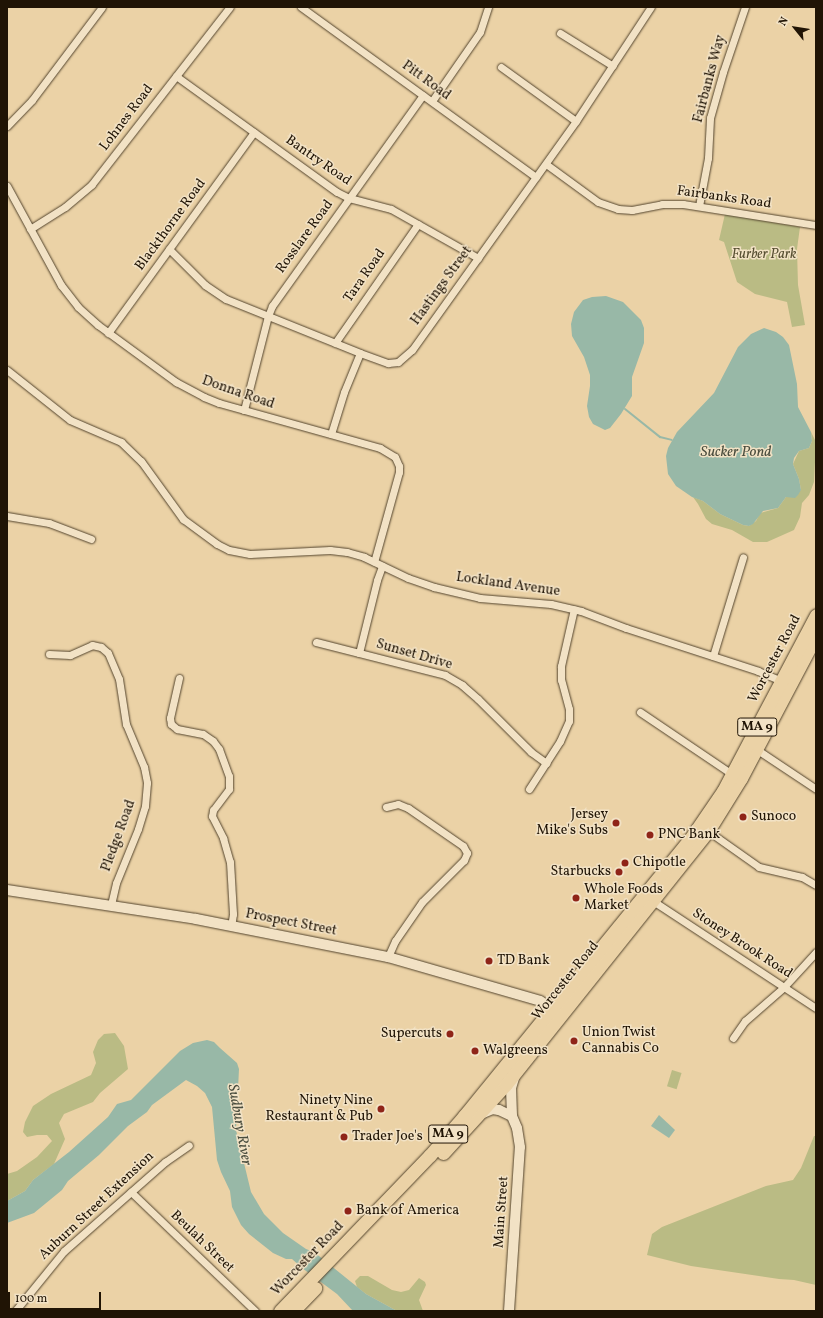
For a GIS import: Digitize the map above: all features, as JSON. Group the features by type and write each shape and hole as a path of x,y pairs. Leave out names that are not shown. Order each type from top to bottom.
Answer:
{"highway":[{"name":"Worcester Road","path":"339,1256 479,1115 517,1069 556,1011 690,839 714,805 732,774 816,615"},
{"name":"Worcester Road","path":"293,1311 310,1287 456,1126 653,901 708,831 738,783 816,636"},
{"name":"Worcester Road","path":"280,1311 310,1287"}],"street":[{"path":"7,126 32,100 102,7"},
{"name":"Lohnes Road","path":"30,229 65,207 92,184 230,7"},
{"name":"Pitt Road","path":"301,7 536,177"},
{"path":"432,101 480,32 488,7"},
{"name":"Hastings Street","path":"169,249 212,290 233,302 360,354 388,363 398,362 408,355 576,122 651,7"},
{"name":"Fairbanks Way","path":"700,206 708,158 710,118 723,72 745,7"},
{"path":"560,33 613,66"},
{"path":"501,67 576,122"},
{"name":"Bantry Road","path":"176,76 337,192 349,198 386,206 478,258"},
{"name":"Rosslare Road","path":"244,410 268,316 275,301 423,95"},
{"name":"Blackthorne Road","path":"108,333 254,132"},
{"name":"Fairbanks Road","path":"546,164 598,202 618,209 632,210 675,203 816,225"},
{"name":"Donna Road","path":"7,186 30,229 70,297 87,316 108,333 190,390 215,402 386,450 395,457 399,466 398,478 374,562"},
{"name":"Tara Road","path":"335,343 418,224"},
{"path":"331,434 344,392 360,354"},
{"name":"Lockland Avenue","path":"7,370 70,420 87,429 114,438 128,448 141,461 182,519 222,547 236,552 250,554 339,551 355,554 421,583 471,596 551,604 574,609 758,671 781,681"},
{"path":"7,516 49,523 91,539"},
{"path":"714,656 743,557"},
{"path":"359,653 377,580 382,566"},
{"path":"529,789 562,738 569,721 569,709 561,680 561,666 574,609"},
{"name":"Sunset Drive","path":"316,642 431,671 454,680 478,698 531,752 546,763"},
{"name":"Pledge Road","path":"49,654 70,655 92,645 101,647 108,653 119,679 126,724 144,767 147,784 146,806 116,883 111,905"},
{"path":"179,678 170,718 171,724 177,729 203,734 213,741 219,749 229,776 228,789 213,810 212,816 223,838 230,862 233,906 231,926"},
{"path":"640,712 732,774"},
{"path":"756,749 816,789"},
{"path":"386,807 398,804 408,808 463,846 467,852 464,860 422,902 395,941 388,957"},
{"path":"708,831 759,867 798,876 816,885"},
{"name":"Prospect Street","path":"7,890 111,905 231,926 388,957 540,1001 556,1011"},
{"name":"Stoney Brook Road","path":"653,901 816,1008"},
{"path":"732,1038 745,1021 784,987 816,952"},
{"name":"Main Street","path":"509,1311 520,1147 517,1128 512,1116 511,1088 517,1069"},
{"path":"479,1115 492,1109 506,1112 512,1116"},
{"name":"Auburn Street Extension","path":"15,1311 58,1256 171,1156 189,1145"},
{"name":"Beulah Street","path":"131,1192 255,1311"}],"green space":[{"name":"Furber Park","path":"725,214 800,227 797,249 798,285 805,325 792,327 787,302 755,294 737,282 724,242 719,240"},
{"path":"811,432 816,442 814,482 809,495 802,503 800,517 794,530 767,542 753,542 732,530 712,524 706,519 693,497 703,501 720,514 743,525 749,526 756,521 760,513 778,508 786,497 801,490 799,479 793,464 799,451 809,448 812,441"},
{"path":"115,1033 124,1046 128,1069 100,1093 93,1102 64,1114 59,1123 65,1139 54,1164 33,1180 25,1191 7,1201 7,1174 17,1171 37,1157 52,1141 47,1135 27,1137 23,1132 25,1122 33,1106 51,1094 91,1075 96,1063 93,1052 98,1040 104,1034"},
{"path":"672,1070 682,1073 677,1089 667,1086"},
{"path":"814,1136 816,1136 816,1285 794,1280 691,1266 647,1255 652,1234 662,1227 766,1186 793,1180 801,1168"},
{"path":"360,1276 368,1276 392,1290 401,1292 409,1290 419,1278 425,1282 426,1285 419,1300 423,1311 397,1311 366,1294 357,1287 355,1281"}],"water":[{"path":"606,296 623,302 641,320 644,328 644,343 632,377 632,396 610,428 605,430 593,424 589,417 587,406 590,375 584,357 572,336 571,324 574,312 583,300 592,297"},
{"name":"Sucker Pond","path":"764,328 776,332 783,337 789,345 797,384 798,407 811,432 812,441 809,448 799,451 794,458 793,464 799,479 801,490 798,495 795,498 786,497 778,508 763,511 753,524 749,526 743,525 720,514 703,501 692,497 676,486 668,474 666,456 668,448 677,432 714,393 738,347 751,334"},
{"path":"207,1040 214,1042 237,1063 239,1069 236,1130 251,1192 264,1214 283,1233 306,1249 314,1252 366,1294 397,1311 353,1311 337,1294 292,1259 286,1259 273,1253 249,1234 241,1225 232,1207 230,1191 217,1160 212,1107 205,1093 197,1086 186,1080 152,1105 147,1112 128,1126 99,1155 68,1181 62,1190 34,1213 7,1223 7,1201 25,1191 33,1180 69,1152 108,1117 117,1104 131,1100 180,1051 193,1043"},
{"path":"659,1115 675,1130 669,1138 651,1126"}],"waterway":[{"path":"625,409 660,437 672,440"}],"place":[{"name":"Sunoco","path":"743,817"},
{"name":"Jersey Mike's Subs","path":"616,823"},
{"name":"PNC Bank","path":"650,835"},
{"name":"Chipotle","path":"625,863"},
{"name":"Starbucks","path":"619,872"},
{"name":"Whole Foods Market","path":"576,898"},
{"name":"TD Bank","path":"489,961"},
{"name":"Supercuts","path":"450,1034"},
{"name":"Union Twist Cannabis Co","path":"574,1041"},
{"name":"Walgreens","path":"475,1051"},
{"name":"Ninety Nine Restaurant & Pub","path":"381,1109"},
{"name":"Trader Joe's","path":"344,1137"},
{"name":"Bank of America","path":"348,1211"}],"water label":[{"name":"Sudbury River","path":"239,1125"}]}
